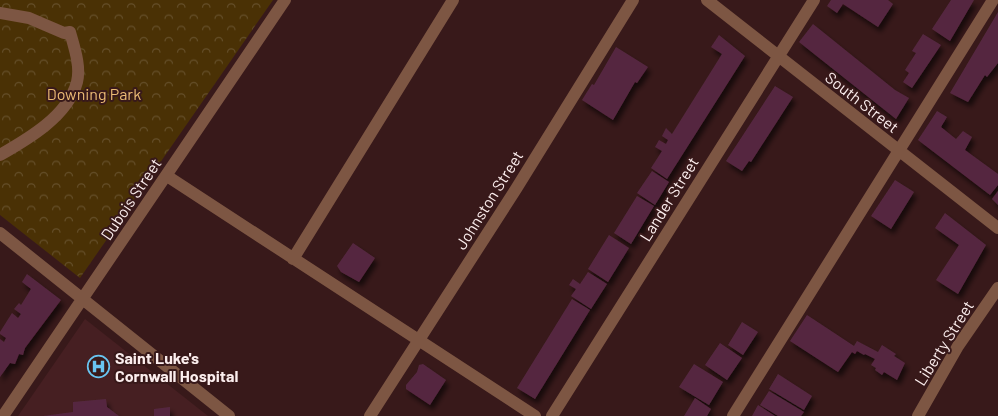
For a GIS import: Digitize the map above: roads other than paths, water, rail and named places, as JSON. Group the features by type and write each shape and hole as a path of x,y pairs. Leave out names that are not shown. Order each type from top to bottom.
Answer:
{"street":[{"name":"Dubois Street","path":"3,416 285,0"},
{"path":"293,259 453,0"},
{"name":"Johnston Street","path":"370,416 521,181 633,0"},
{"name":"South Street","path":"707,0 986,222 998,228"},
{"name":"Lander Street","path":"552,416 814,0"},
{"path":"733,416 993,0"},
{"path":"0,13 29,18 64,33 70,32 77,63 77,82 49,124 0,155"},
{"path":"167,176 535,416"},
{"path":"0,233 229,416"},
{"name":"Liberty Street","path":"918,416 958,346 998,288"}],"place":[{"name":"Saint Luke's Cornwall Hospital","path":"99,367"}],"park label":[{"name":"Downing Park","path":"94,94"}]}
